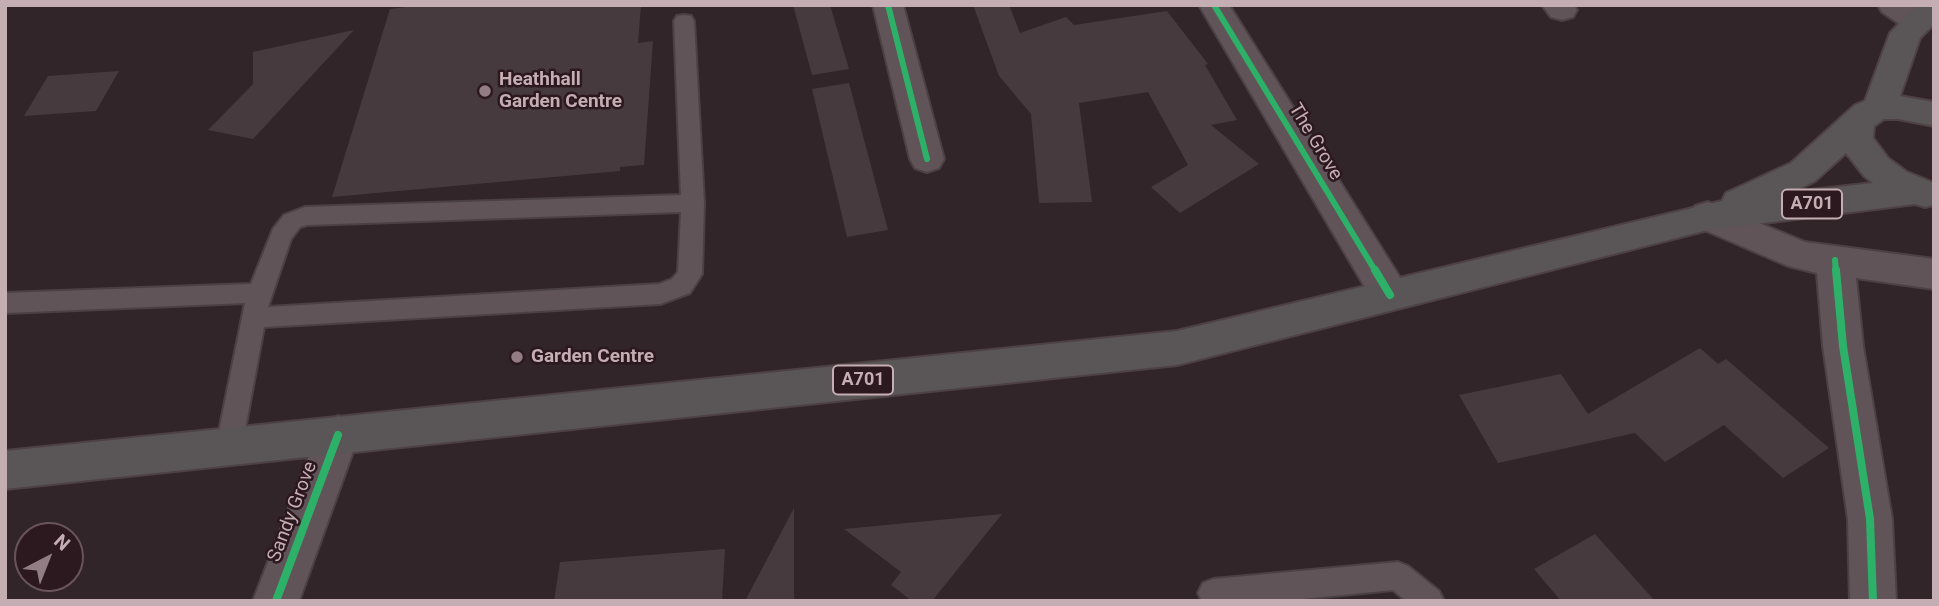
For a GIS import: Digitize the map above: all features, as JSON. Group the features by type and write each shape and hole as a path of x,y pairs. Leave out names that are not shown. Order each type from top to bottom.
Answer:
{"highway":[{"name":"A701","path":"1915,11 1887,80 1856,138 1863,152 1876,167 1925,194"},
{"path":"1869,115 1898,107 1934,114"},
{"name":"A701","path":"1708,216 1803,172 1869,115"},
{"name":"A701","path":"5,470 1177,348 1708,216 1925,194"}],"street":[{"path":"888,5 927,159"},
{"name":"The Grove","path":"1214,5 1390,295"},
{"path":"1708,216 1801,256 1934,274"},
{"path":"1835,260 1843,346 1870,519 1873,601"},
{"name":"Sandy Grove","path":"276,601 338,435"}],"lane":[{"path":"253,318 660,294 681,286 690,274 693,203 684,21"},
{"path":"229,446 260,293 281,235 292,221 305,216 693,203"},
{"path":"5,303 260,293"},
{"path":"1213,593 1398,576 1429,601"}],"building":[{"path":"422,5 641,5 638,43 653,41 644,165 620,167 620,171 332,197 390,9"},
{"path":"793,5 830,5 849,69 812,75"},
{"path":"973,5 1009,5 1020,33 1066,17 1074,25 1167,11 1208,64 1205,65 1237,120 1211,125 1259,164 1180,213 1151,187 1188,165 1148,92 1079,103 1092,202 1039,203 1031,114 999,76"},
{"path":"354,30 253,139 208,130 253,84 253,52"},
{"path":"119,71 96,111 24,116 48,76"},
{"path":"849,83 888,230 847,237 812,89"},
{"path":"1700,348 1718,364 1726,359 1829,448 1783,478 1724,425 1665,462 1635,433 1498,463 1459,395 1561,374 1588,414"},
{"path":"794,508 794,601 745,601"},
{"path":"1002,514 932,601 912,601 891,585 901,572 844,529"},
{"path":"1595,534 1655,601 1561,601 1534,569"},
{"path":"725,549 722,601 554,601 560,562"}],"cycle path":[{"path":"888,5 927,159"},
{"path":"1214,5 1390,295"},
{"path":"1835,260 1843,346 1870,519 1873,601"},
{"path":"276,601 338,435"}],"place":[{"name":"Heathhall Garden Centre","path":"485,91"},
{"name":"Garden Centre","path":"517,357"}]}
